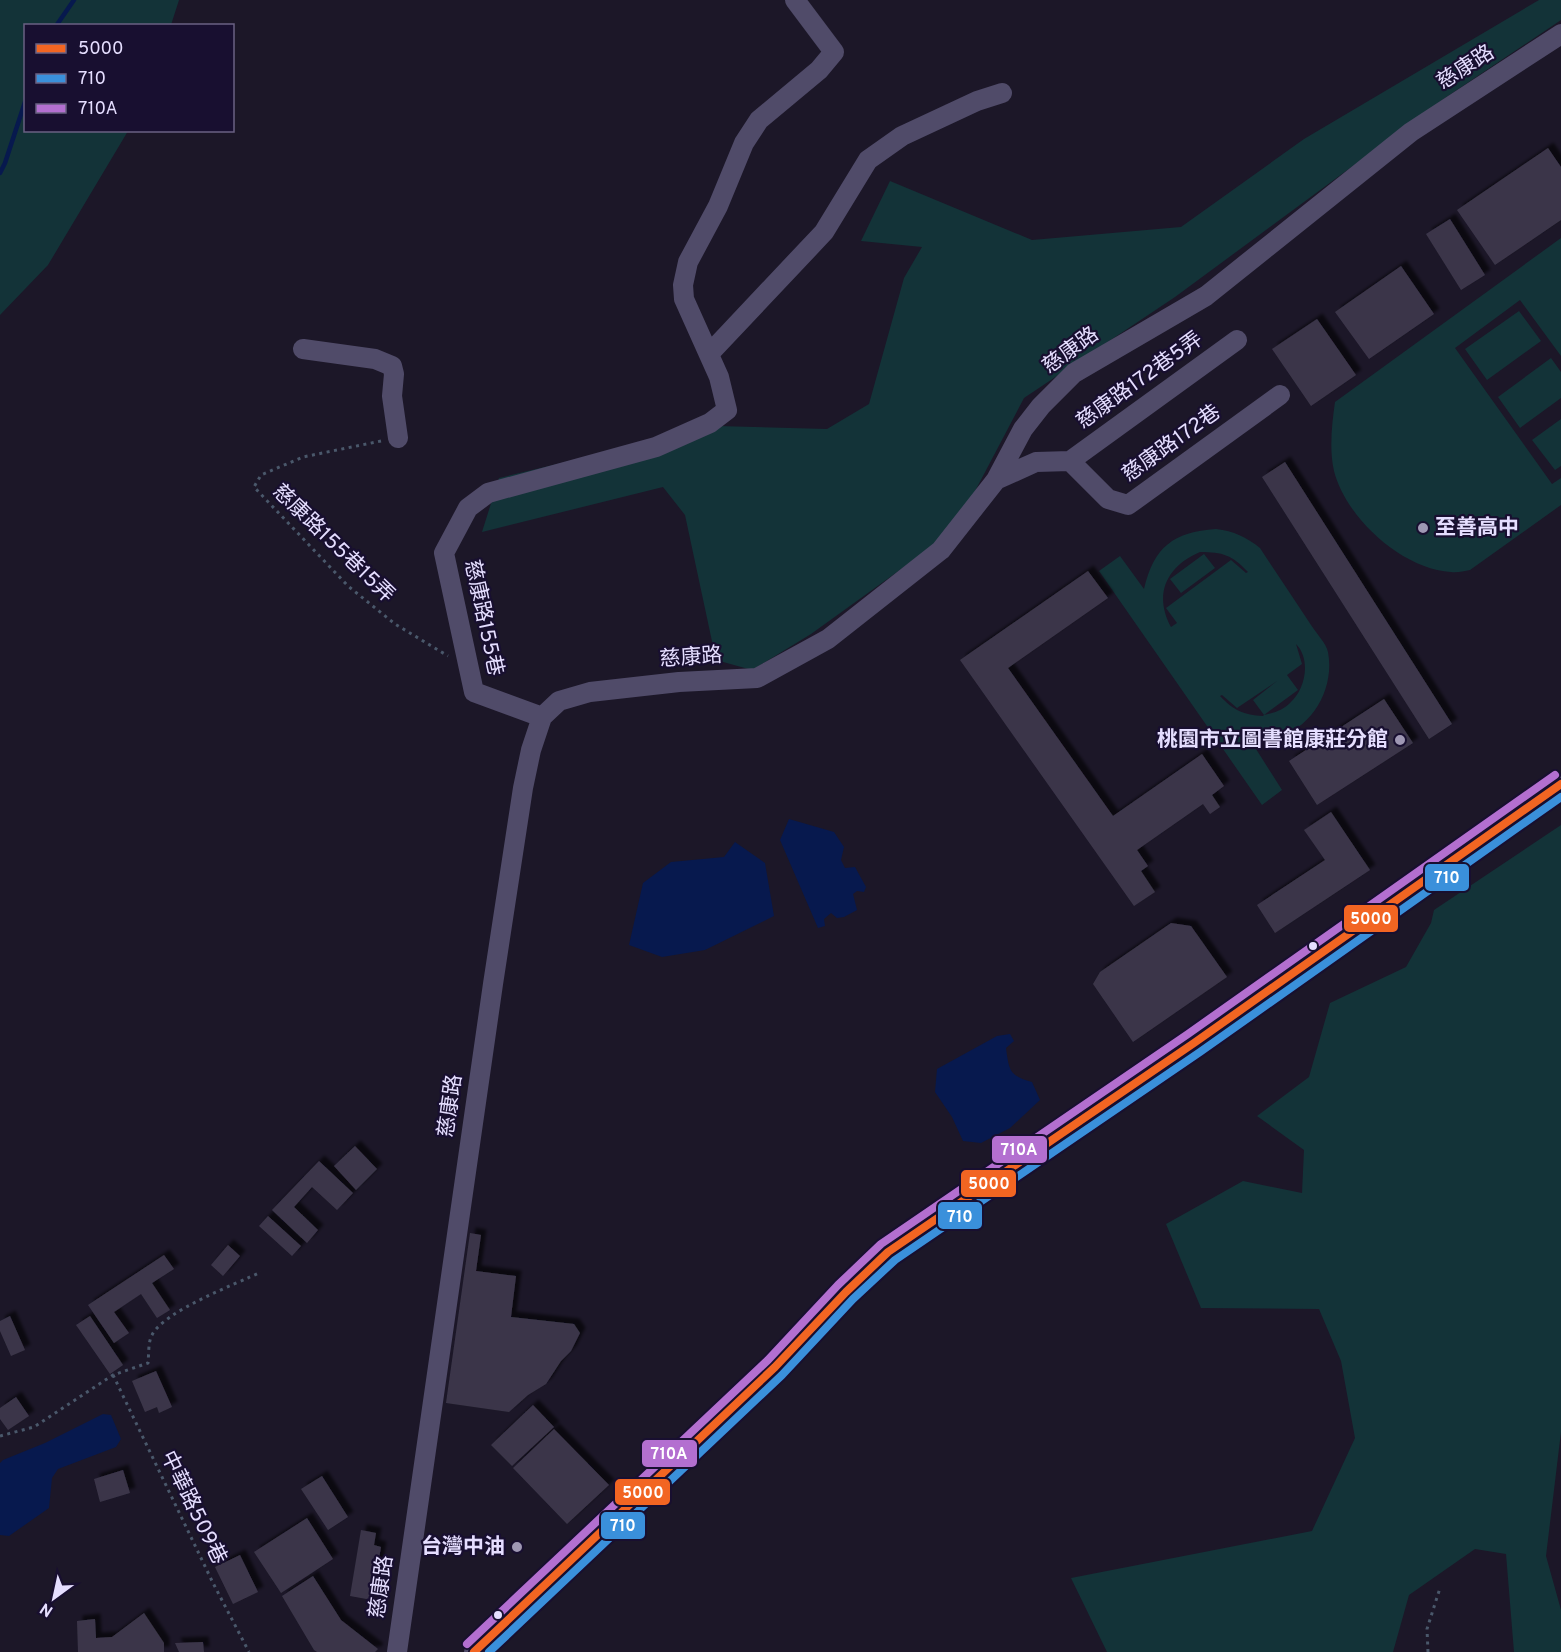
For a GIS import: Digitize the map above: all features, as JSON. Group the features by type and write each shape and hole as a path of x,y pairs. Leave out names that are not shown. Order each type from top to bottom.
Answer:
{"street":[{"path":"795,0 834,52 819,70 759,120 744,143 718,206 688,262 683,285 684,300 709,354 824,232 868,160 902,136 977,101 1002,93"},
{"name":"慈康路","path":"397,1652 492,984 531,750 542,717 559,700 590,692 679,682 757,678 828,639 941,550 996,480 1023,429 1041,406 1074,373 1206,296 1411,132 1561,34"},
{"name":"慈康路172巷5弄","path":"1070,460 1237,340"},
{"path":"303,349 375,359 392,366 394,374 392,396 398,438"},
{"name":"慈康路155巷","path":"542,717 474,692 444,553 468,508 488,493 656,447 710,423 727,410 719,377 709,354"},
{"name":"慈康路172巷","path":"1070,460 1108,499 1128,505 1280,395"},
{"path":"996,480 1036,462 1070,460"},
{"path":"474,1652 775,1367 888,1252 1194,1043 1561,784"}],"path":[{"name":"慈康路155巷15弄","path":"398,438 303,457 261,475 254,487 348,585 395,624 470,670"},
{"path":"0,1436 34,1427 113,1375 148,1363 150,1337 157,1326 196,1301 261,1272"},
{"name":"中華路509巷","path":"113,1375 213,1583 249,1652"},
{"path":"1428,1652 1427,1629 1440,1588"}],"green space":[{"path":"0,0 179,0 171,24 24,24 24,132 127,132 48,265 0,315"},
{"path":"1539,0 1561,0 1561,20 1445,98 1175,297 1024,398 954,531 811,634 752,670 716,660 685,515 663,487 482,532 499,478 717,426 827,429 869,404 904,278 922,247 861,241 890,181 1032,240 1181,227 1304,139"},
{"path":"1561,238 1561,356 1520,300 1455,348 1552,484 1561,478 1561,505 1470,570 1451,572 1432,569 1414,562 1379,538 1363,523 1340,489 1334,471 1332,454 1335,402"},
{"path":"1519,311 1541,341 1487,380 1465,349"},
{"path":"1551,358 1561,372 1561,398 1520,428 1498,397"},
{"path":"1561,419 1561,466 1555,470 1532,440"},
{"path":"1216,529 1228,531 1260,548 1328,652 1328,680 1318,705 1310,716 1300,726 1276,738 1266,740 1249,738 1282,790 1262,805 1099,571 1120,556 1144,589 1153,562 1160,552 1177,538","holes":["1200,552 1227,556 1248,572 1246,573 1231,560 1166,608 1177,623 1171,627 1163,603 1166,582 1179,565","1296,644 1301,650 1305,666 1300,690 1284,708 1264,715 1298,690 1287,675 1302,664","1277,681 1253,700 1263,716 1239,711 1220,696 1222,695 1237,708"]},
{"path":"1204,554 1215,568 1181,593 1170,579"},
{"path":"1561,825 1561,1432 1546,1556 1561,1610 1561,1652 1514,1652 1506,1554 1475,1549 1409,1595 1393,1652 1107,1652 1071,1578 1312,1531 1355,1438 1341,1361 1319,1309 1201,1308 1166,1224 1243,1181 1302,1193 1304,1150 1257,1116 1309,1077 1330,1003 1406,967 1431,923 1434,910"}],"shaded area":[{"path":"789,819 834,832 844,847 841,860 845,868 855,867 866,887 864,892 857,891 853,894 857,910 837,918 831,913 824,919 825,926 818,928 780,840"},
{"path":"735,842 765,863 774,916 705,950 662,957 629,945 643,883 671,862 724,857"},
{"path":"1010,1034 1014,1041 1006,1048 1009,1067 1014,1074 1032,1082 1040,1100 1010,1128 981,1143 963,1141 952,1117 935,1092 937,1069 997,1036"},
{"path":"103,1414 111,1415 121,1439 116,1447 58,1469 52,1478 49,1508 9,1536 0,1535 0,1463"}],"building":[{"path":"1548,148 1561,167 1561,220 1495,265 1457,210"},
{"path":"1450,219 1485,275 1461,290 1426,234"},
{"path":"1401,266 1434,314 1369,359 1335,312"},
{"path":"1317,319 1356,375 1311,406 1272,349"},
{"path":"1285,462 1452,724 1429,739 1262,477"},
{"path":"1088,571 1108,598 1008,668 1113,816 1202,754 1224,786 1212,795 1220,807 1210,814 1203,804 1137,850 1148,866 1141,871 1155,892 1134,906 960,660"},
{"path":"1384,699 1413,743 1317,805 1289,761"},
{"path":"1331,812 1370,870 1275,933 1257,905 1325,860 1304,830"},
{"path":"1171,923 1191,926 1227,977 1133,1042 1093,984 1100,972"},
{"path":"355,1146 377,1169 356,1190 334,1166"},
{"path":"319,1161 353,1193 337,1210 312,1187 294,1207 318,1230 307,1243 272,1210"},
{"path":"268,1216 301,1246 292,1256 259,1226"},
{"path":"470,1233 481,1235 476,1271 516,1276 511,1317 574,1324 580,1333 571,1351 561,1361 546,1384 528,1395 509,1412 446,1403"},
{"path":"228,1245 240,1256 223,1276 211,1265"},
{"path":"164,1255 174,1269 152,1283 170,1310 157,1318 141,1294 114,1312 129,1333 114,1343 88,1305"},
{"path":"10,1316 25,1350 11,1356 0,1331 0,1321"},
{"path":"90,1316 123,1365 110,1374 76,1325"},
{"path":"156,1371 172,1407 159,1413 157,1407 145,1412 132,1381"},
{"path":"16,1397 29,1416 8,1430 0,1419 0,1408"},
{"path":"533,1405 554,1427 512,1466 491,1445"},
{"path":"554,1429 609,1485 567,1524 513,1468"},
{"path":"123,1470 130,1493 100,1502 94,1479"},
{"path":"322,1476 348,1517 328,1530 301,1489"},
{"path":"307,1518 333,1559 281,1593 254,1552"},
{"path":"361,1530 376,1533 374,1545 381,1547 372,1600 350,1596"},
{"path":"240,1555 258,1592 233,1604 215,1567"},
{"path":"313,1576 341,1620 378,1649 375,1652 317,1652 314,1650 282,1596"},
{"path":"144,1613 164,1643 164,1652 78,1652 77,1621 95,1619 96,1638 112,1637"},
{"path":"203,1642 204,1652 179,1652 175,1643"}],"waterway":[{"path":"57,24 74,0"},
{"path":"0,173 24,105"}],"transit line":[{"name":"710A","path":"467,1644 768,1360 838,1285 881,1244 1188,1034 1555,775"},
{"name":"5000","path":"474,1652 775,1367 846,1292 888,1252 1194,1043 1561,784"},
{"name":"710","path":"489,1652 782,1375 853,1299 895,1260 1200,1052 1561,797"}],"place":[{"name":"至善高中","path":"1423,528"},
{"name":"桃園市立圖書館康莊分館","path":"1400,740"},
{"name":"台灣中油","path":"517,1547"}]}
